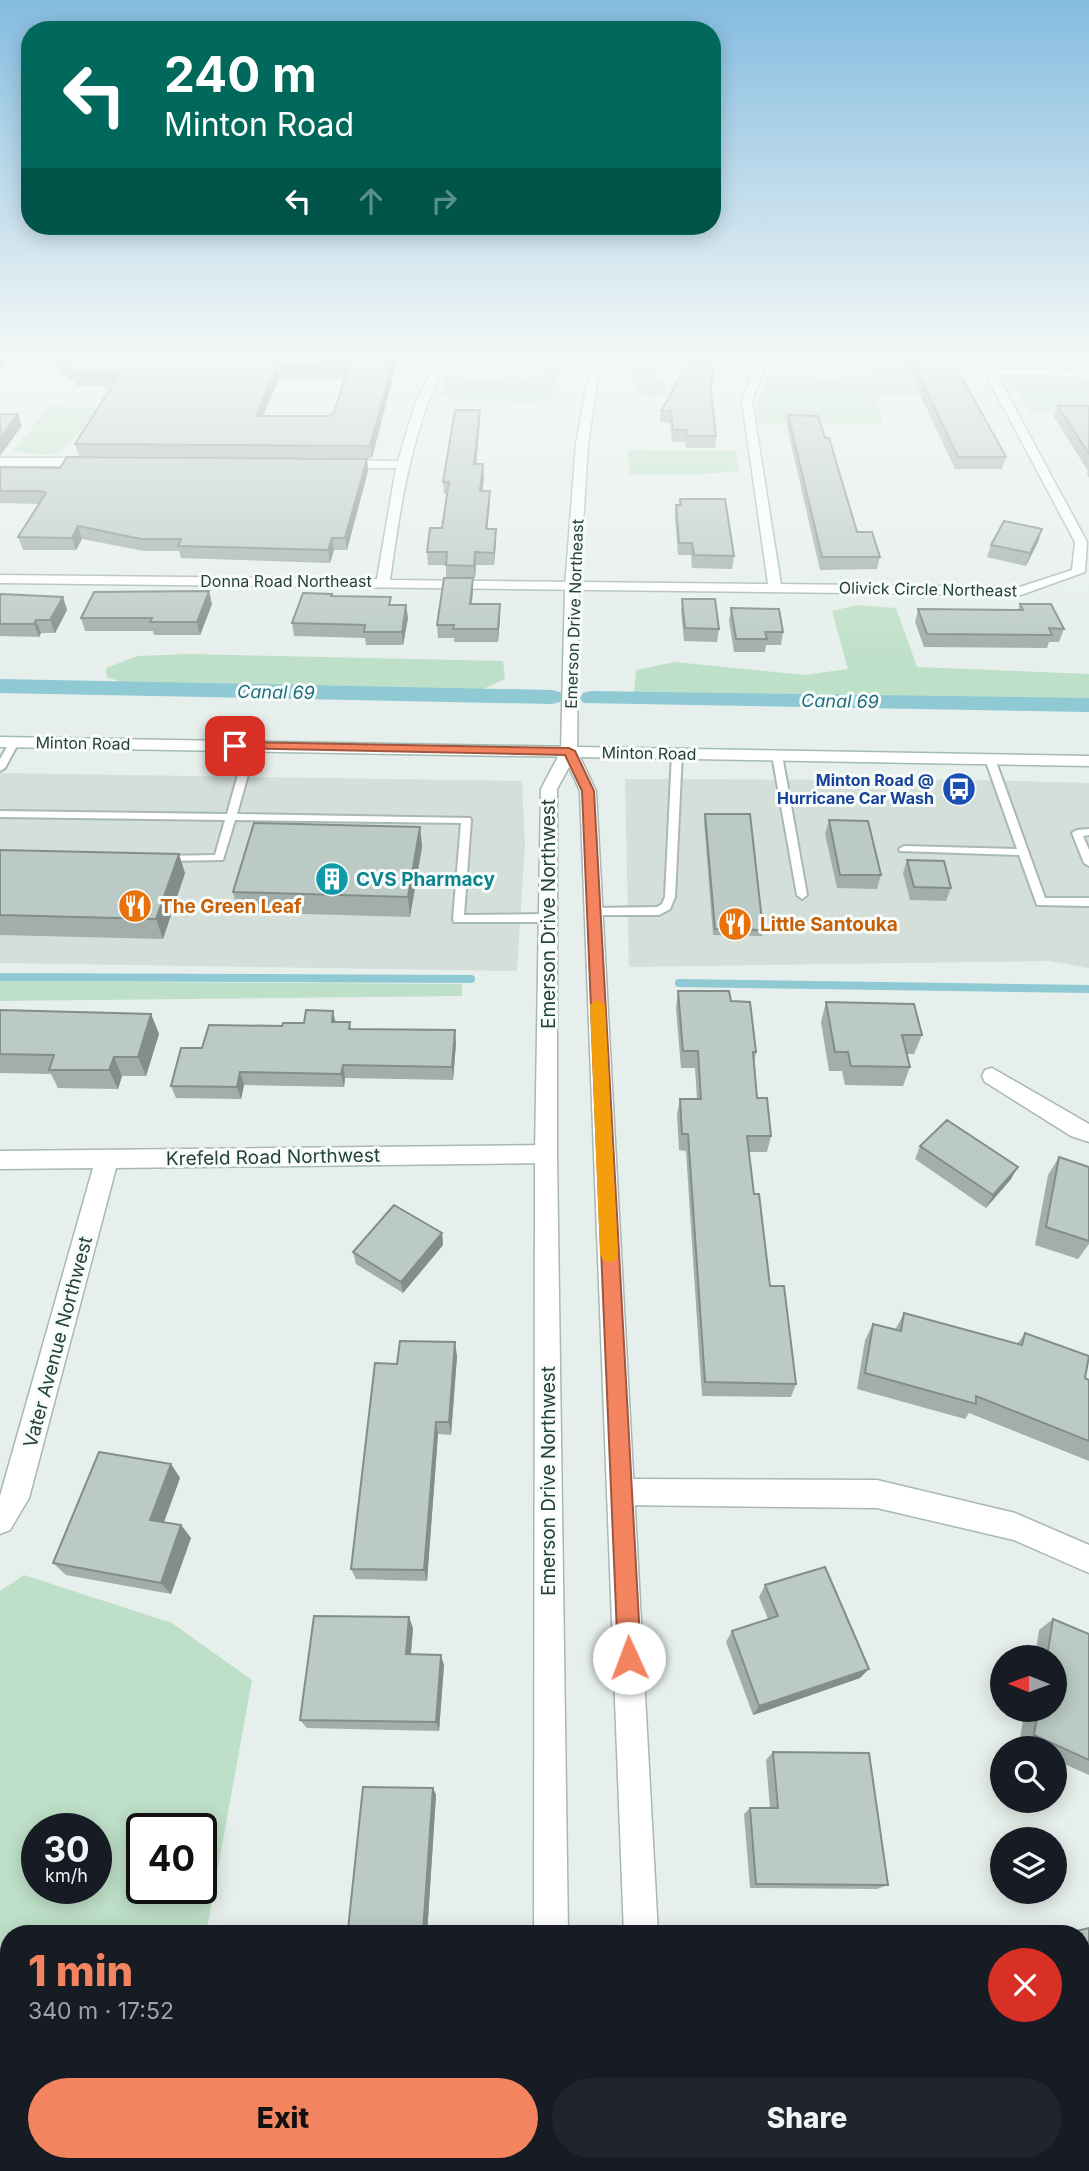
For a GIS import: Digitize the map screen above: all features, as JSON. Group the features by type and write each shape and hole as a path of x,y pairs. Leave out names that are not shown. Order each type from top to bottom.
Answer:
{"street":[{"path":"383,582 405,455"},
{"name":"Emerson Drive Northeast","path":"569,751 572,587 581,455"},
{"path":"755,455 775,587"},
{"name":"Olivick Circle Northeast","path":"572,587 1021,591 1078,572 1081,542 1036,455"},
{"path":"0,462 111,463"},
{"path":"332,464 402,465"},
{"name":"Donna Road Northeast","path":"0,579 383,582 572,587"},
{"name":"Minton Road","path":"7,742 1088,763"},
{"path":"569,751 588,791 641,1925"},
{"name":"Emerson Drive Northwest","path":"551,1925 546,1154 548,789 569,751"},
{"path":"992,1076 1079,1130 1089,1133"},
{"name":"Krefeld Road Northwest","path":"0,1160 546,1154"},
{"name":"Vater Avenue Northwest","path":"0,1520 15,1498 107,1159"},
{"path":"622,1492 877,1494 1014,1527 1089,1559"}],"lane":[{"path":"0,768 7,742"},
{"path":"150,858 219,858 251,746"},
{"path":"593,912 659,911 666,906 670,897 677,753"},
{"path":"777,755 802,895"},
{"path":"990,759 1041,902 1089,902"},
{"path":"0,814 466,820 458,919 548,918"},
{"path":"1089,832 1077,833 1089,863"},
{"path":"904,849 1023,852"}],"shaded area":[{"path":"0,773 522,781 525,846 517,971 0,963"},
{"path":"625,779 1089,783 1089,968 1049,961 629,967"}],"green space":[{"path":"628,455 737,455 740,471 694,475 629,474"},
{"path":"857,605 896,608 917,667 1089,674 1089,700 634,692 636,670 675,662 805,675 848,669 832,611"},
{"path":"190,654 503,661 505,679 481,690 127,684 107,677 106,668 137,656"},
{"path":"0,981 462,984 462,996 0,1001"},
{"path":"24,1575 172,1623 252,1680 217,1873 217,1813 126,1813 126,1904 211,1904 208,1925 0,1925 0,1591"}],"building":[{"path":"447,455 475,455 474,464 483,464 480,491 490,491 486,529 496,529 494,553 475,552 474,566 446,565 447,552 427,552 430,528 442,528 449,482 443,482"},
{"path":"798,455 834,455 857,532 872,532 880,557 822,557"},
{"path":"957,455 1006,457 958,457"},
{"path":"67,457 367,459 345,538 332,538 328,550 178,546 181,539 141,539 78,526 72,538 18,537 46,493 0,491 0,467 60,468"},
{"path":"680,499 725,499 734,556 694,555 692,543 679,543 676,505 681,505"},
{"path":"1004,521 1042,529 1030,553 991,545"},
{"path":"444,578 473,578 470,604 500,604 498,629 453,629 454,625 437,625"},
{"path":"209,591 197,622 150,622 152,618 81,618 94,592"},
{"path":"303,593 391,597 389,605 406,605 402,632 364,632 365,625 292,623"},
{"path":"1,594 63,597 50,620 36,620 34,624 0,624"},
{"path":"682,599 715,599 719,629 685,628"},
{"path":"1020,604 1051,604 1064,629 1049,628 1052,635 927,634 918,609 1023,610"},
{"path":"731,608 779,609 783,632 765,632 767,639 736,639"},
{"path":"705,814 750,814 763,930 715,929"},
{"path":"829,820 868,821 881,875 840,875"},
{"name":"CVS Pharmacy","path":"254,823 420,827 408,897 233,892"},
{"path":"0,850 179,854 156,919 0,915"},
{"path":"907,860 944,861 951,888 914,887"},
{"path":"678,991 729,991 731,1001 750,1002 756,1052 753,1052 757,1098 767,1098 771,1136 747,1136 754,1194 759,1194 770,1286 784,1286 796,1384 705,1382 688,1134 682,1134 680,1099 701,1099 698,1051 683,1051"},
{"path":"826,1002 914,1004 922,1035 902,1035 910,1067 851,1066 848,1052 835,1052"},
{"path":"0,1010 151,1014 138,1057 114,1057 109,1070 49,1070 54,1055 0,1054"},
{"path":"306,1010 333,1011 332,1022 350,1022 349,1029 455,1030 452,1067 343,1065 341,1074 240,1072 237,1087 171,1086 181,1048 202,1048 209,1025 282,1026 283,1023 304,1023"},
{"path":"947,1120 1018,1167 993,1195 920,1146"},
{"path":"1059,1157 1089,1167 1089,1241 1046,1227"},
{"path":"394,1205 442,1233 401,1282 353,1252"},
{"path":"904,1313 1022,1345 1025,1333 1089,1356 1085,1378 1089,1380 1089,1441 976,1396 976,1404 865,1373 873,1324 901,1331"},
{"path":"400,1341 455,1342 449,1422 436,1422 424,1570 351,1569 375,1363 397,1364"},
{"path":"99,1452 171,1464 150,1520 181,1525 161,1583 53,1563"},
{"path":"825,1567 869,1669 759,1706 732,1631 778,1616 765,1585"},
{"path":"314,1616 409,1617 406,1654 441,1655 436,1722 300,1720"},
{"path":"1053,1619 1089,1634 1089,1760 1067,1750 1067,1736 1034,1735 1036,1722 1068,1722 1068,1645 1049,1645"},
{"path":"773,1752 869,1753 888,1885 756,1884 750,1808 778,1808"},
{"path":"363,1787 433,1788 423,1925 349,1925"}],"waterway":[{"name":"Canal 69","path":"0,686 552,697"},
{"name":"Canal 69","path":"591,698 1089,705"},
{"path":"0,977 471,979"},
{"path":"679,983 1089,989"}],"slow traffic":[{"path":"597,1005 609,1254"}],"place":[{"name":"Minton Road @ Hurricane Car Wash","path":"959,789"},
{"name":"CVS Pharmacy","path":"332,879"},
{"name":"The Green Leaf","path":"135,906"},
{"name":"Little Santouka","path":"735,924"}],"route":[{"path":"235,746 569,751 588,791 629,1658"}]}
